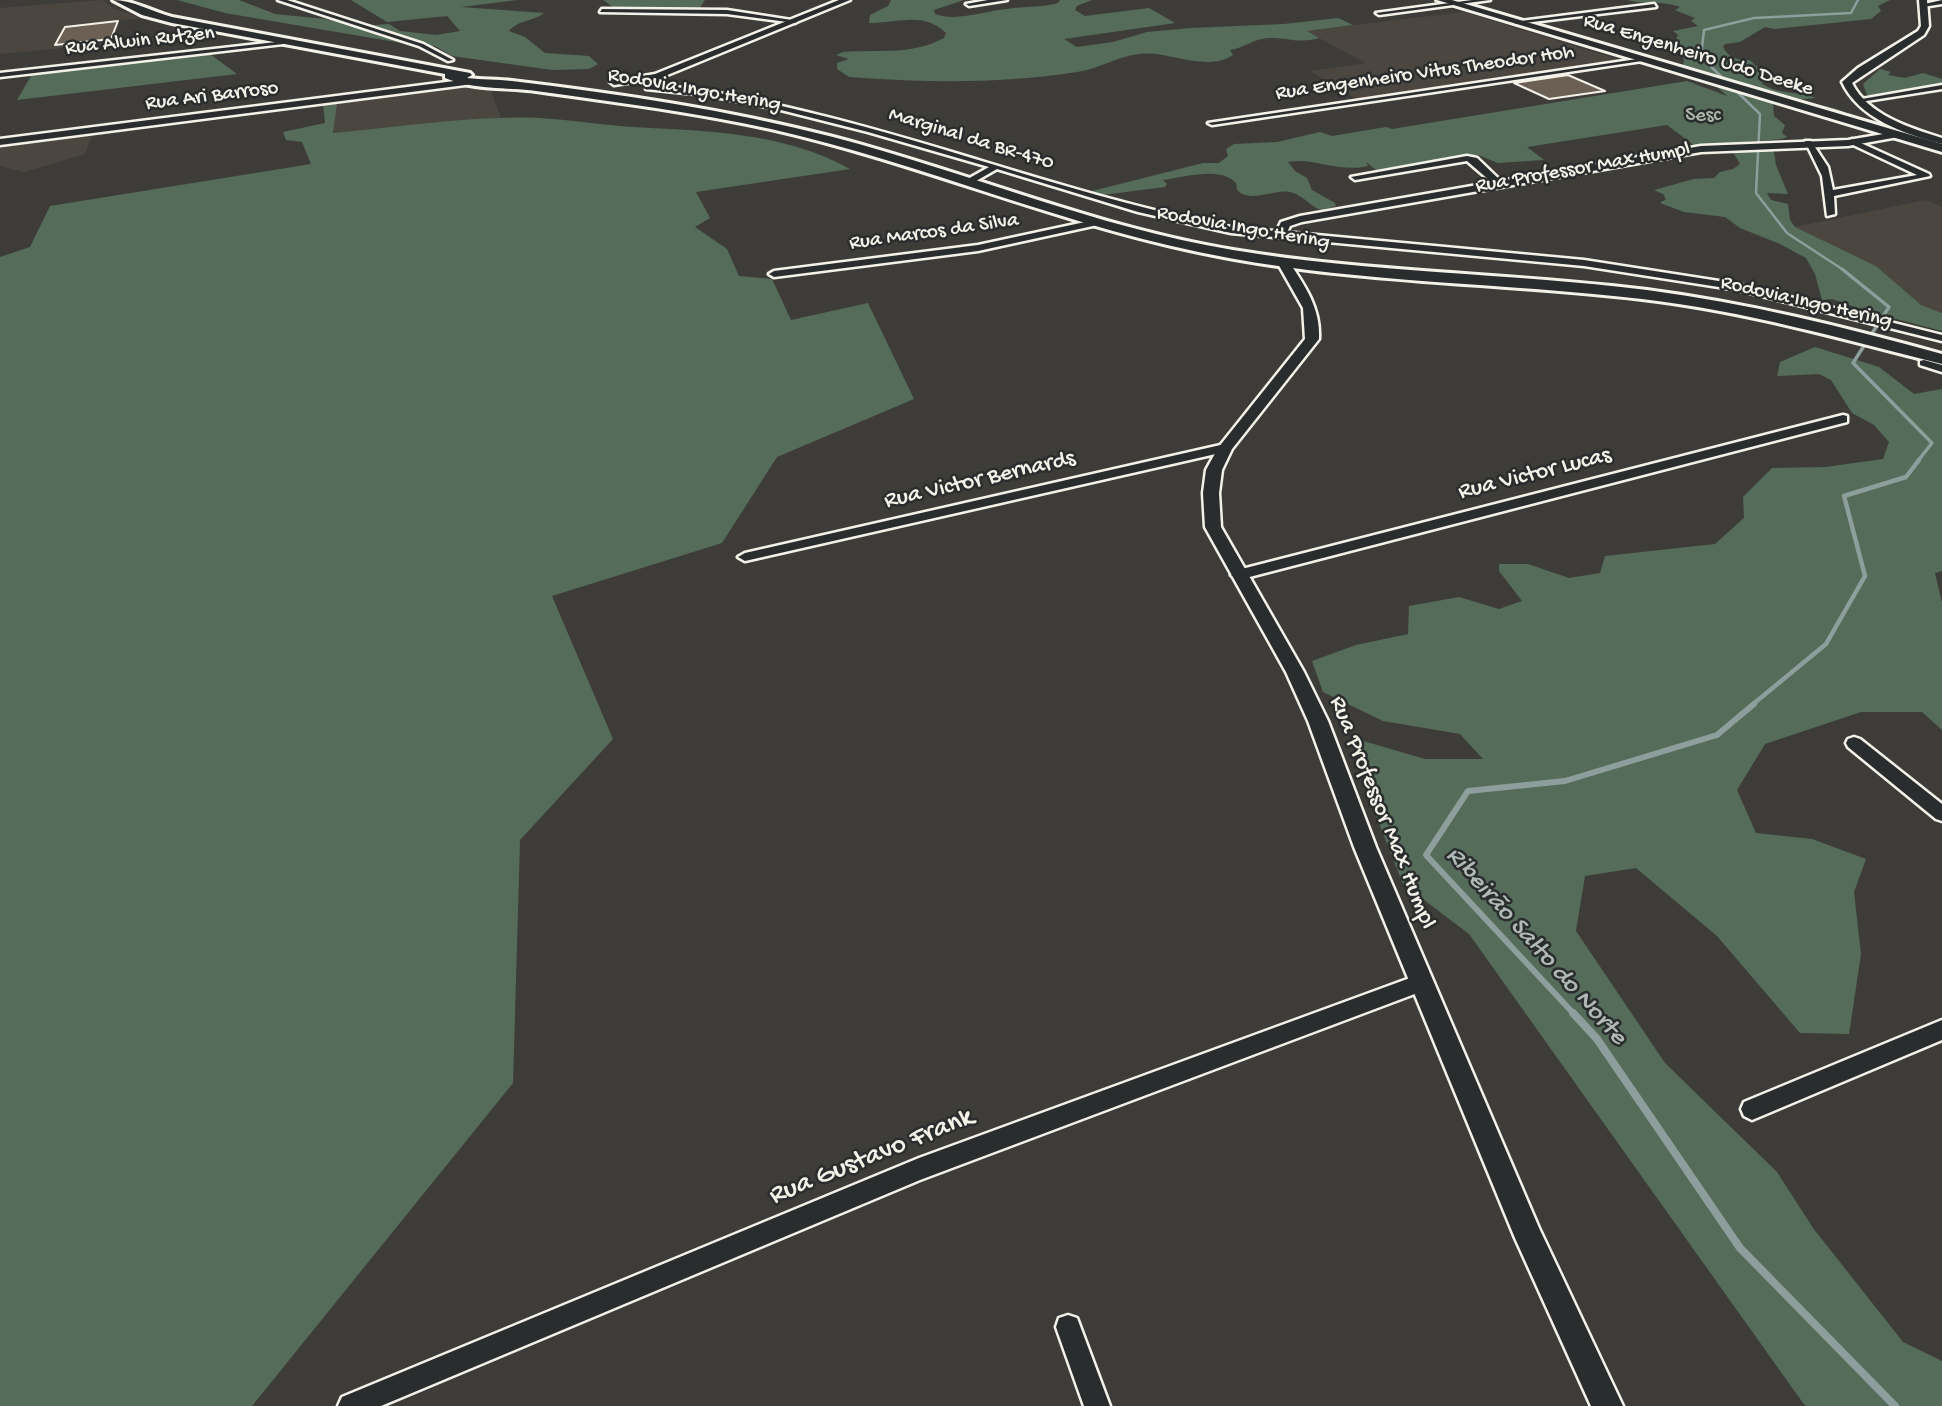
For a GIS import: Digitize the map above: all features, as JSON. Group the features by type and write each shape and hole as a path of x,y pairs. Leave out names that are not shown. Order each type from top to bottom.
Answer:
{"main road":[{"path":"118,0 152,15 444,73 515,84"},
{"name":"Rua Engenheiro Udo Deeke","path":"1442,0 1942,148"},
{"path":"1923,2 1925,26 1921,33 1849,78 1849,89 1896,125 1942,141"},
{"path":"444,73 470,82 515,84"},
{"name":"Rodovia Ingo Hering","path":"515,84 713,114 778,127 1099,222 1194,247 1283,262 1703,303 1819,328 1942,359"},
{"path":"1616,269 1622,293"}],"street":[{"path":"281,0 421,45 450,60"},
{"path":"614,82 657,76 846,0"},
{"path":"969,4 1004,0"},
{"path":"1379,13 1487,0"},
{"path":"1923,2 1942,2"},
{"path":"1516,22 1654,6"},
{"path":"602,11 715,11 795,21"},
{"name":"Rua Alwin Rutzen","path":"0,75 283,42"},
{"name":"Rua Engenheiro Vitus Theodor Hoh","path":"1212,123 1642,59"},
{"name":"Rua Ari Barroso","path":"428,86 444,73"},
{"path":"649,87 657,76"},
{"name":"Rua Ari Barroso","path":"0,142 470,82"},
{"name":"Marginal da BR-470","path":"649,87 681,88 776,107 996,166 1147,214 1231,230 1510,255 1616,269"},
{"path":"1860,100 1942,87"},
{"name":"Rua Professor Max Humpl","path":"1282,235 1285,224 1300,219 1737,145 1853,142 1895,135"},
{"path":"1830,193 1926,176 1853,142"},
{"path":"1808,143 1824,161 1830,193 1830,214"},
{"path":"1355,177 1467,158 1475,160 1499,184"},
{"path":"969,182 996,166"},
{"name":"Rua Marcos da Silva","path":"774,274 1033,239 1099,222"},
{"name":"Rua Professor Max Humpl","path":"1283,262 1311,313 1314,329 1312,339 1225,448 1214,470 1211,517 1237,575 1295,672 1318,721 1365,847 1528,1238 1608,1406"},
{"name":"Rodovia Ingo Hering","path":"1616,269 1738,287 1942,338"},
{"path":"1924,363 1942,369"},
{"name":"Rua Victor Lucas","path":"1237,575 1843,419"},
{"name":"Rua Victor Bernards","path":"745,557 1225,448"},
{"path":"1854,743 1942,814"},
{"name":"Rua Gustavo Frank","path":"351,1406 919,1169 1421,983"},
{"path":"1752,1109 1942,1030"},
{"path":"1068,1327 1097,1406"}],"shaded area":[{"path":"103,0 114,9 141,18 65,27 56,44 65,44 64,48 0,54 0,8"},
{"path":"1464,12 1623,61 1359,100 1310,71 1366,63 1306,31"},
{"path":"452,86 489,86 501,118 334,133 332,102"},
{"path":"93,134 85,154 24,172 0,166 0,146"},
{"path":"1926,200 1942,207 1942,313 1921,305 1876,266 1795,227"}],"green space":[{"path":"177,0 239,0 275,14 362,26 389,24 400,31 436,35 460,31 447,16 387,22 351,0 517,0 461,7 544,13 509,31 525,37 545,53 589,56 598,64 589,69 552,70 452,56 435,46 413,45 225,13"},
{"path":"603,0 705,0 699,9 616,9"},
{"path":"891,0 964,0 934,10 935,14 952,17 1045,6 1060,0 1092,0 1077,6 1075,10 1085,16 1149,8 1175,23 1064,39 1077,47 1113,42 1147,32 1191,28 1284,24 1338,18 1353,25 1307,31 1319,38 1312,40 1263,39 1230,50 1233,55 1211,62 1139,54 1085,70 1051,76 943,81 849,77 837,69 837,63 849,59 836,55 843,52 907,50 944,38 946,33 938,26 919,20 869,23 870,15 888,6"},
{"name":"Sesc","path":"1627,0 1890,0 1878,6 1881,11 1871,19 1774,29 1765,27 1740,42 1725,44 1723,47 1728,54 1738,59 1750,60 1770,81 1761,83 1774,89 1816,98 1795,100 1835,108 1854,120 1785,99 1773,103 1774,116 1785,125 1782,133 1787,137 1782,139 1695,146 1667,125 1527,147 1544,160 1498,163 1478,155 1376,170 1366,162 1368,166 1347,168 1288,162 1295,171 1307,178 1312,190 1335,203 1336,206 1323,210 1290,192 1249,196 1237,190 1236,183 1229,178 1212,174 1163,180 1167,184 1165,187 1102,195 1092,191 1203,163 1219,163 1228,156 1226,149 1234,144 1277,142 1320,132 1332,136 1386,127 1392,129 1687,81 1727,96 1704,75 1683,69 1684,59 1675,41 1678,35 1673,31 1698,26 1691,21 1695,18 1675,10 1680,7 1673,5"},
{"path":"210,54 237,74 17,100 32,74"},
{"path":"1880,69 1891,72 1888,75 1905,78 1923,73 1942,79 1942,83 1882,95 1867,95 1863,84"},
{"path":"337,103 333,133 463,120 541,118 744,136 799,147 850,169 696,192 710,218 695,227 727,249 739,276 772,279 791,320 868,303 914,399 777,457 722,543 552,596 613,739 520,840 513,1083 252,1406 0,1406 0,257 30,247 50,206 311,164 302,142 286,140 283,132 325,123 323,104"},
{"path":"1773,146 1776,165 1788,194 1767,193 1771,200 1788,204 1790,220 1795,227 1876,266 1921,305 1942,313 1942,331 1832,299 1822,300 1815,274 1806,258 1740,228 1725,217 1684,212 1660,203 1666,199 1663,194 1654,190 1694,179 1714,178 1720,172 1733,169 1740,164 1730,147"},
{"path":"1815,347 1879,367 1914,394 1942,389 1942,571 1935,573 1942,603 1942,730 1922,712 1861,712 1765,744 1737,790 1756,833 1812,839 1866,859 1854,892 1861,954 1849,1034 1800,1033 1717,936 1636,868 1585,876 1576,931 1665,1063 1777,1172 1813,1228 1903,1342 1942,1361 1942,1406 1806,1406 1803,1403 1469,934 1403,884 1367,793 1360,740 1425,759 1483,759 1460,734 1383,721 1323,692 1312,661 1356,645 1408,634 1409,606 1459,597 1499,609 1522,601 1499,571 1499,564 1528,564 1569,578 1600,573 1605,556 1715,544 1744,518 1743,497 1772,468 1825,467 1883,459 1889,442 1874,425 1852,413 1831,380 1819,374 1777,376 1780,362"}],"building":[{"path":"118,21 111,39 55,45 65,27"},
{"path":"1568,75 1605,91 1549,99 1514,83"}],"waterway":[{"name":"Ribeirão Salto do Norte","path":"1842,269 1787,233 1756,193 1760,114 1701,57 1704,30 1754,18 1851,13 1858,0"},
{"name":"Ribeirão Salto do Norte","path":"1842,269 1889,307 1853,363 1932,443 1917,462"},
{"name":"Ribeirão Salto do Norte","path":"1752,705 1826,644 1865,576 1844,496 1906,477 1919,460"},
{"name":"Ribeirão Salto do Norte","path":"1574,1014 1426,855 1468,791 1565,781 1717,735 1754,704"},
{"name":"Ribeirão Salto do Norte","path":"1573,1013 1597,1039 1740,1248 1895,1406"}]}
